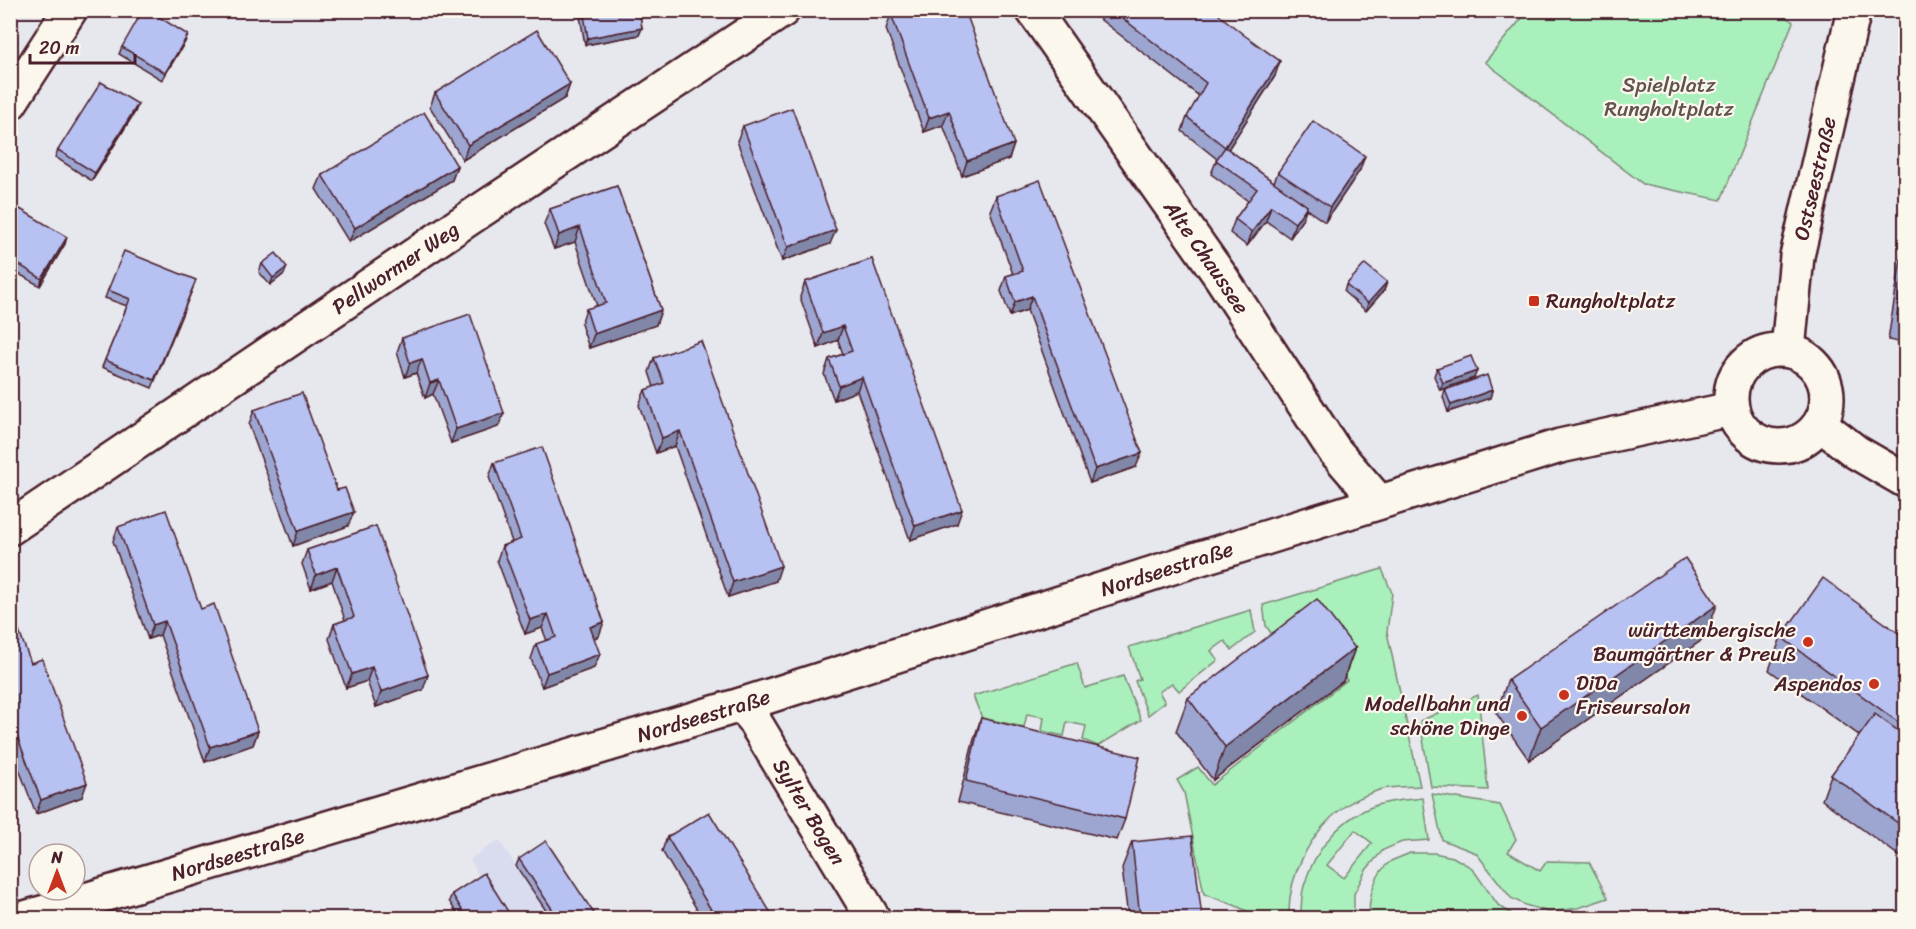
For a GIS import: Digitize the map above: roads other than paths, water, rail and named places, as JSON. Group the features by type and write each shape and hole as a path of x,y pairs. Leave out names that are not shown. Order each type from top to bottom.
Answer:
{"street":[{"path":"10,103 70,10"},
{"name":"Pellwormer Weg","path":"10,528 783,10"},
{"name":"Alte Chaussee","path":"1033,10 1221,277 1334,450 1379,502"},
{"name":"Ostseestraße","path":"1788,350 1797,256 1854,10"},
{"path":"1769,350 1788,350 1809,359 1825,379 1827,401 1820,424 1804,440 1779,446 1756,441 1741,429 1731,409 1731,388 1738,372 1751,358 1769,350"},
{"path":"1379,502 1560,446 1731,409"},
{"path":"1820,424 1856,452 1905,481"},
{"name":"Nordseestraße","path":"25,918 744,704 1379,502"},
{"name":"Sylter Bogen","path":"744,704 873,918"}],"place":[{"name":"Rungholtplatz","path":"1534,301"},
{"name":"württembergische Baumgärtner & Preuß","path":"1808,642"},
{"name":"Aspendos","path":"1874,684"},
{"name":"DiDa Friseursalon","path":"1564,695"},
{"name":"Modellbahn und schöne Dinge","path":"1522,716"}],"park label":[{"name":"Spielplatz Rungholtplatz","path":"1669,97"}]}
